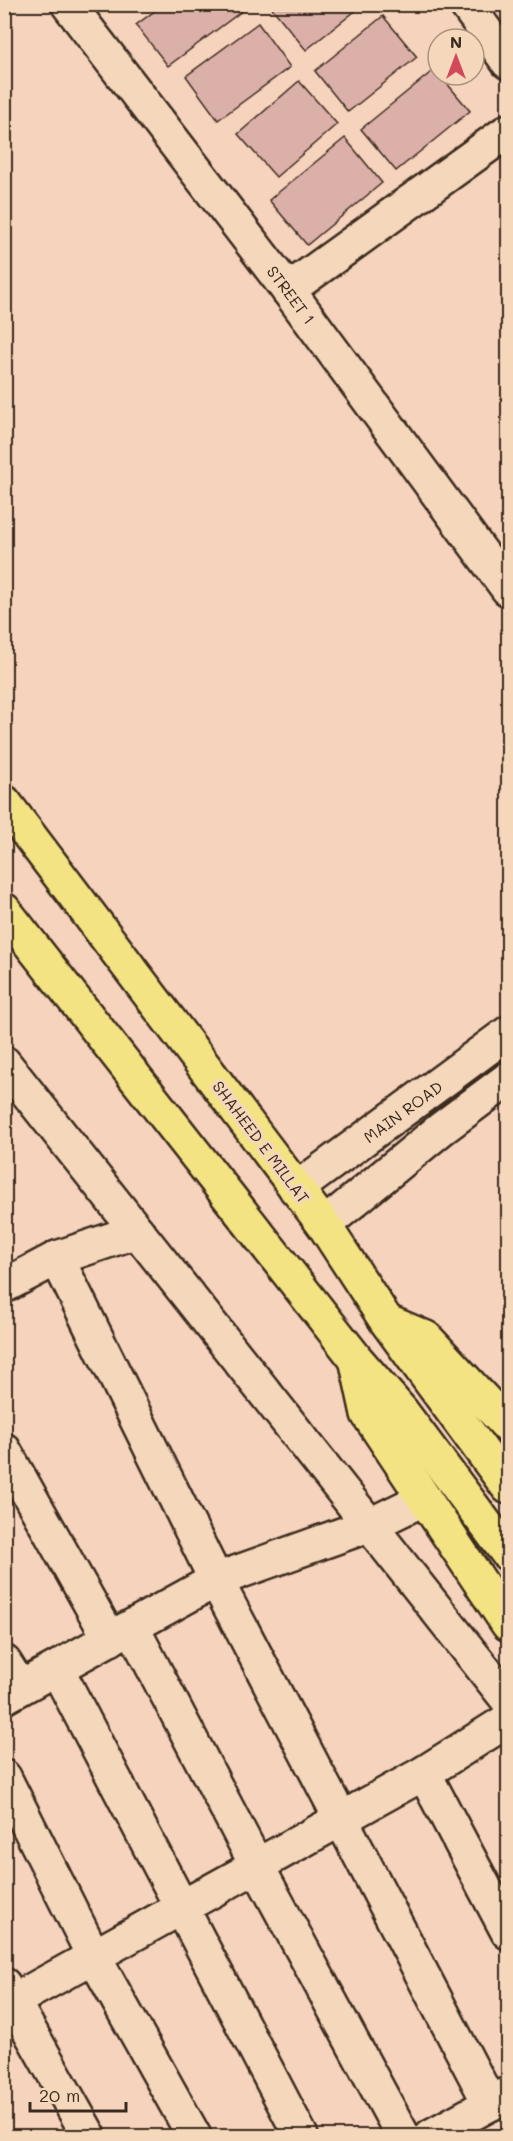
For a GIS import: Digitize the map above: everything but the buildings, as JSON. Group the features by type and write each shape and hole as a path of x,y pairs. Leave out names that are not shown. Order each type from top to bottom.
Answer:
{"main road":[{"name":"SHAHEED E MILLAT","path":"4,802 324,1225 387,1322 508,1487"},
{"path":"4,910 356,1359 402,1412 508,1554"},
{"path":"387,1322 426,1338 508,1426"},
{"path":"356,1359 368,1414 508,1623"}],"street":[{"name":"STREET 1","path":"68,4 288,290 508,590"},
{"path":"465,4 508,62"},
{"path":"288,290 508,131"},
{"name":"MAIN ROAD","path":"296,1189 457,1073 508,1033"},
{"path":"4,1064 372,1524 508,1700"},
{"path":"457,1073 478,1103"},
{"path":"324,1225 441,1129 508,1079"},
{"path":"373,1133 399,1165"},
{"path":"4,1286 57,1258 137,1231"},
{"path":"57,1258 216,1580 339,1818 499,2099 431,2136"},
{"path":"4,1450 121,1633 257,1866 403,2136"},
{"path":"10,1682 57,1669 216,1580 372,1524 423,1499"},
{"path":"57,1669 301,2136"},
{"path":"89,2136 7,1997 94,1957 181,1910 339,1818 424,1773 508,1720"},
{"path":"424,1773 508,1932"},
{"path":"4,1777 94,1957 194,2136"}]}
